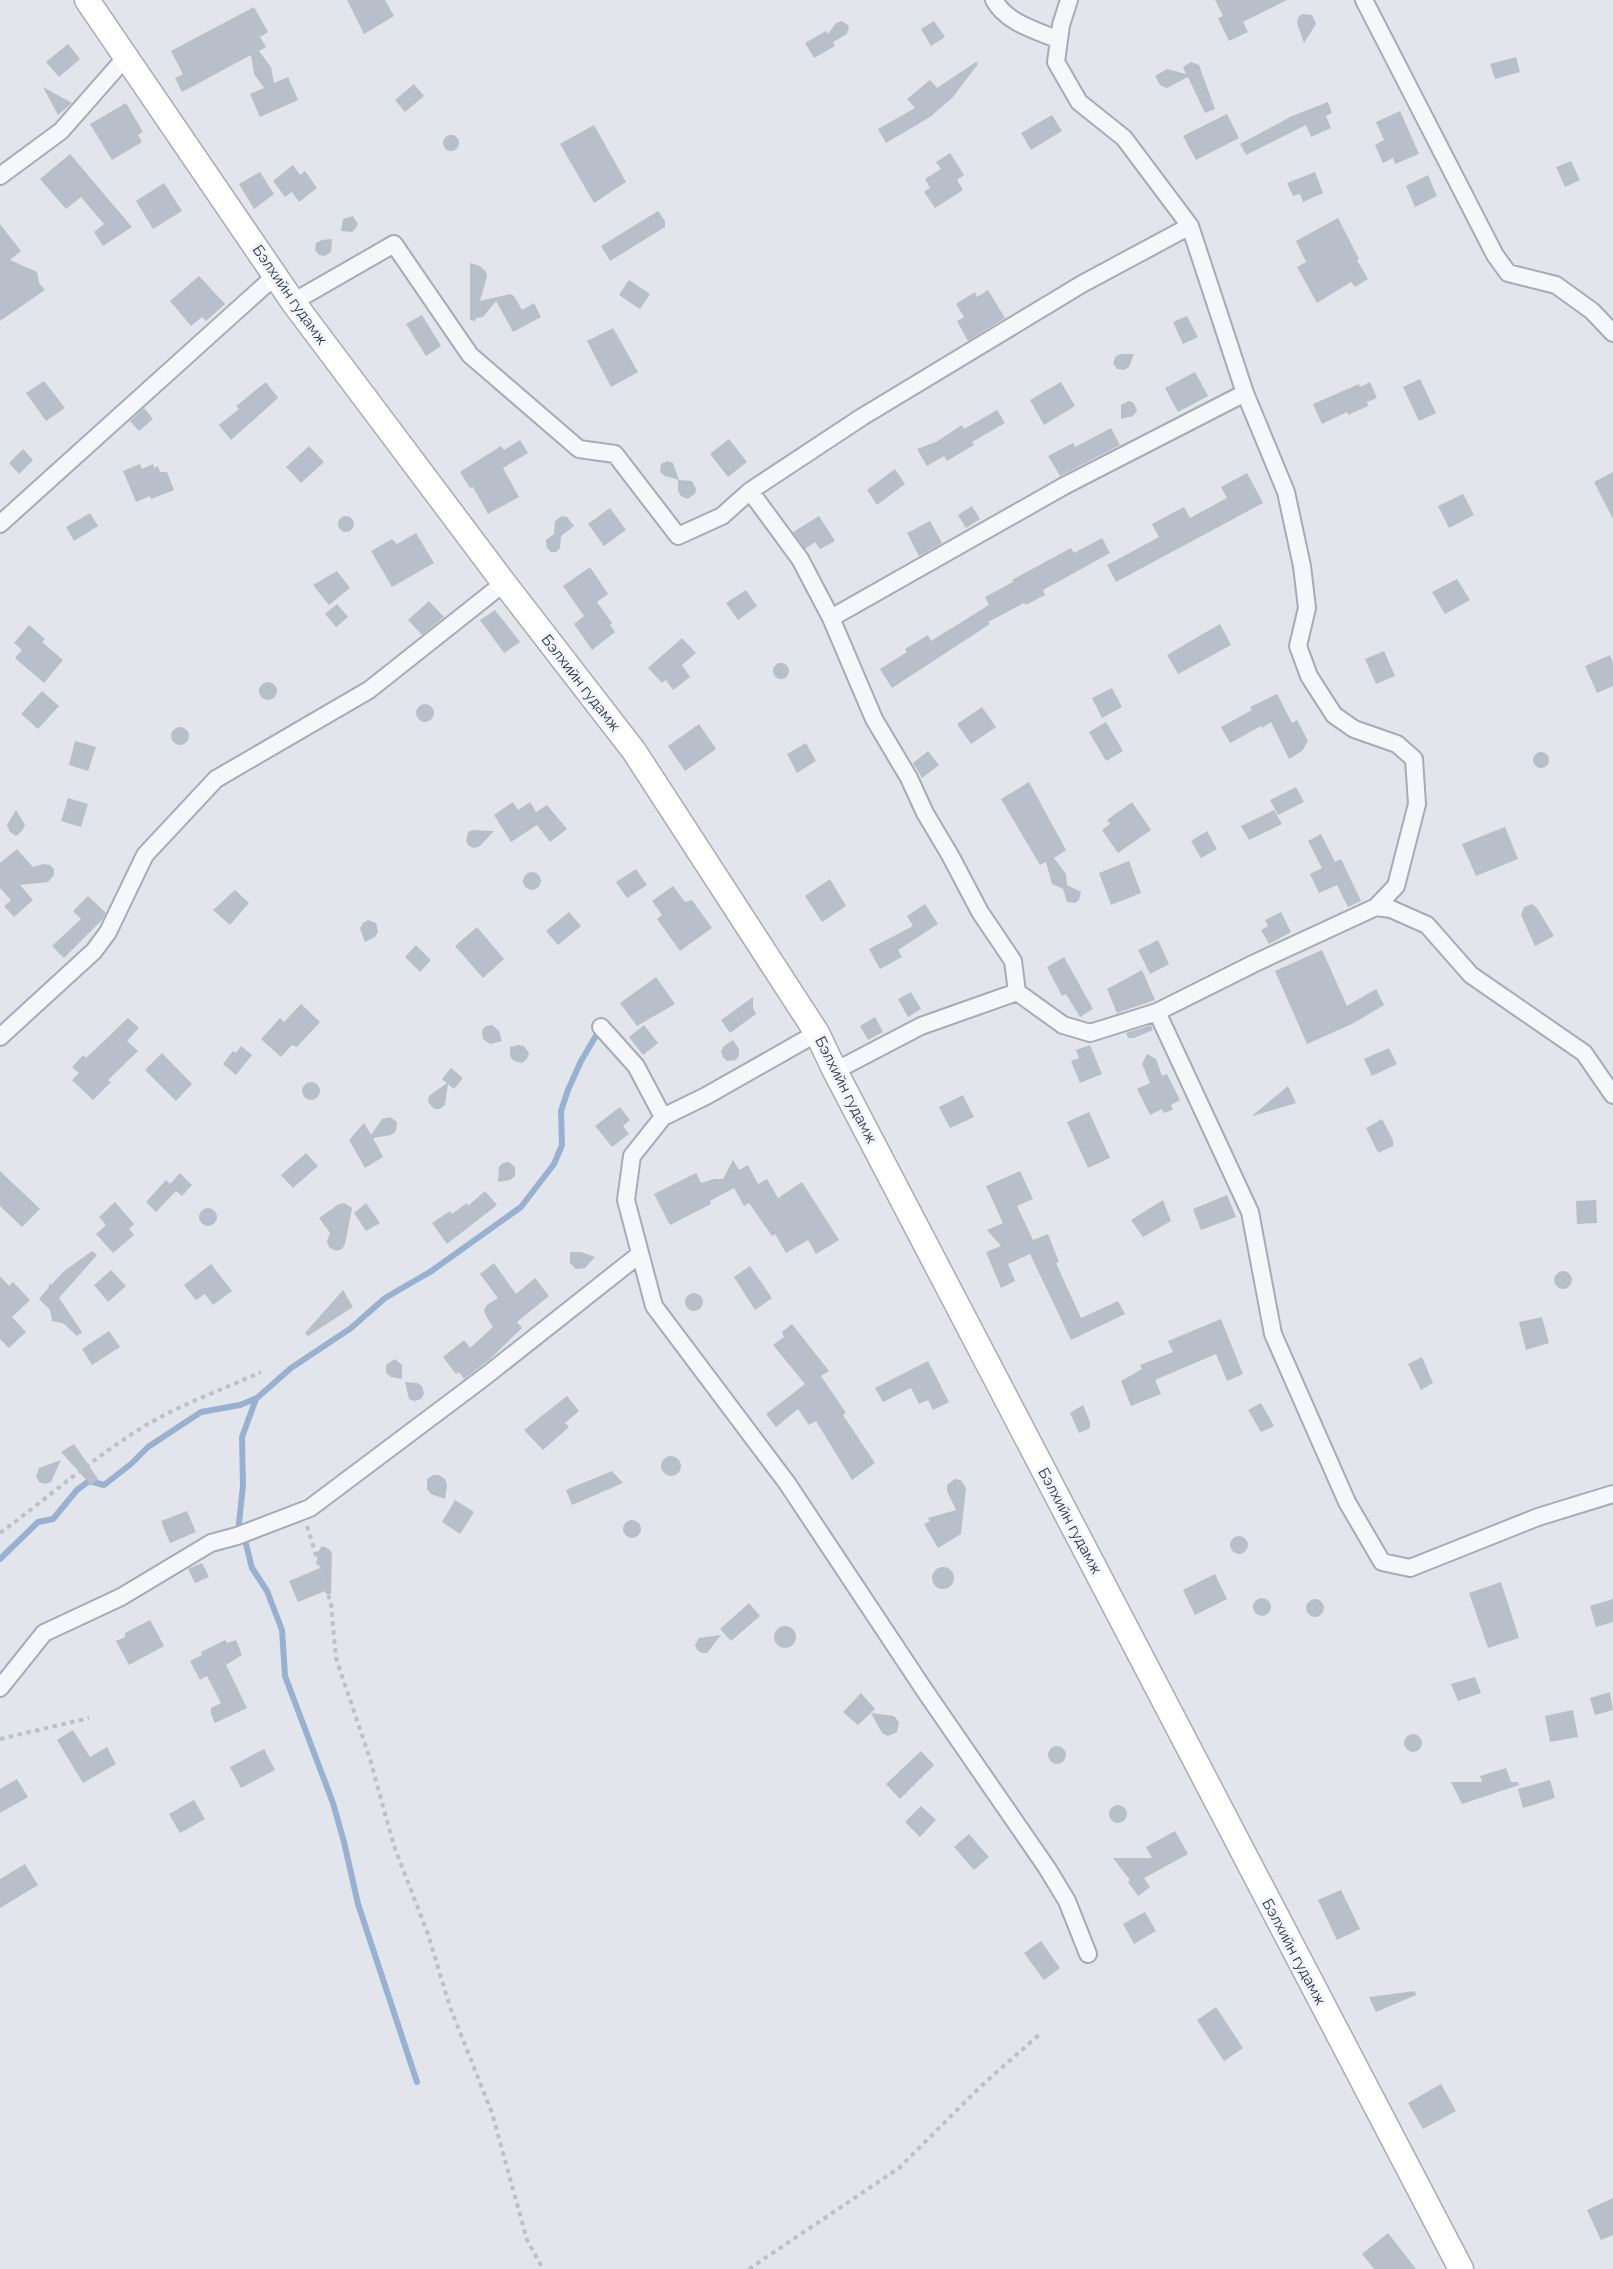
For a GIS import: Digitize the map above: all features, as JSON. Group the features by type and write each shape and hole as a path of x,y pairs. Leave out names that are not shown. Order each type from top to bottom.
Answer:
{"main road":[{"name":"Бэлхийн гудамж","path":"87,0 293,302 504,583 634,751 817,1033 1461,2269"}],"street":[{"path":"994,0 1006,16 1021,25 1059,40"},
{"path":"750,491 800,559 831,618 874,718 909,778 925,813 980,912 1013,961 1017,992 1063,1025 1090,1033 1157,1012 1255,963 1376,907 1396,886 1417,804 1414,759 1397,744 1354,729 1334,715 1309,676 1298,646 1307,608 1302,566 1286,492 1245,393 1190,226 1124,138 1079,102 1056,62 1060,24 1069,0"},
{"path":"1364,0 1496,255 1508,273 1556,285 1593,311 1613,333"},
{"path":"0,176 61,131 126,57"},
{"path":"293,302 394,244 470,355 579,449 615,454 678,536 722,516 750,491 862,417 1082,284 1190,226"},
{"path":"0,524 275,276"},
{"path":"831,618 1064,486 1245,393"},
{"path":"0,1037 94,951 108,932 145,855 216,780 369,690 504,583"},
{"path":"1376,907 1391,909 1426,925 1471,975 1584,1053 1613,1095"},
{"path":"835,1071 921,1026 1017,992"},
{"path":"1157,1012 1250,1212 1273,1334 1347,1502 1382,1562 1410,1569 1538,1517 1613,1494"},
{"path":"601,1027 636,1066 663,1118"},
{"path":"817,1033 663,1118 632,1156 626,1200 654,1306 787,1483 1047,1868 1067,1901 1088,1954"},
{"path":"0,1688 44,1633 121,1597 211,1543 237,1536 310,1508 487,1375 640,1254"}],"path":[{"path":"0,1533 91,1462 149,1424 192,1402 261,1372"},
{"path":"310,1508 305,1521 331,1604 336,1658 370,1759 394,1846 428,1934 450,2007 492,2113 527,2240 543,2269"},
{"path":"0,1739 89,1718"},
{"path":"749,2269 899,2168 980,2087 1041,2033"}],"building":[{"path":"347,0 385,0 394,16 364,34"},
{"path":"1215,0 1287,0 1243,22 1248,32 1229,41 1218,18 1223,16"},
{"path":"254,7 268,32 260,37 266,47 259,51 271,67 274,83 288,77 298,100 260,117 250,94 264,88 254,74 251,55 182,92 175,78 183,74 171,51"},
{"path":"1302,14 1312,15 1316,24 1304,43 1297,23"},
{"path":"842,21 849,26 847,34 833,42 835,46 814,58 805,43 826,31 828,34 836,23"},
{"path":"934,21 945,37 931,46 921,29"},
{"path":"68,44 80,59 59,77 46,62"},
{"path":"1516,57 1520,72 1495,79 1490,64"},
{"path":"976,62 978,64 953,97 930,117 886,143 878,129 915,108 907,99 930,80 937,88"},
{"path":"1191,62 1199,65 1215,109 1205,113 1188,77 1167,88 1160,85 1155,76 1167,69 1186,74 1183,67"},
{"path":"414,84 424,96 405,112 395,100"},
{"path":"43,87 72,103 58,115"},
{"path":"1328,102 1332,113 1326,116 1331,128 1311,137 1306,125 1246,155 1240,144 1292,116"},
{"path":"126,103 143,132 138,135 142,142 112,160 90,124"},
{"path":"1400,111 1419,154 1395,164 1393,158 1383,163 1375,145 1384,140 1376,122"},
{"path":"1227,114 1239,138 1196,160 1183,136"},
{"path":"1052,115 1062,131 1031,150 1021,133"},
{"path":"594,125 626,182 594,203 560,144"},
{"path":"448,135 454,135 459,143 457,149 448,151 443,146 443,140"},
{"path":"950,153 964,175 957,180 963,190 935,208 924,192 930,188 925,179 941,169 936,162"},
{"path":"70,154 132,227 103,246 94,232 104,224 81,197 66,209 40,179"},
{"path":"1571,161 1580,180 1565,187 1556,167"},
{"path":"293,165 300,175 305,171 317,188 299,202 292,192 285,197 273,181"},
{"path":"260,172 274,194 254,209 239,184"},
{"path":"1315,172 1323,193 1303,202 1300,194 1293,196 1287,183"},
{"path":"1428,175 1437,196 1415,207 1406,186"},
{"path":"164,183 182,211 153,229 136,201"},
{"path":"658,211 665,221 665,227 610,261 601,246"},
{"path":"353,216 358,224 355,229 352,232 341,231 343,219"},
{"path":"1338,218 1368,279 1355,287 1351,282 1317,303 1297,267 1306,262 1296,241"},
{"path":"0,224 21,251 10,260 37,272 39,283 45,290 0,321"},
{"path":"332,239 331,252 325,256 319,255 315,250 316,243"},
{"path":"470,263 480,266 486,272 480,301 510,294 514,296 522,310 534,303 541,317 513,332 496,301 483,317 476,318 475,321 470,320"},
{"path":"199,276 225,304 206,321 202,317 191,326 170,301"},
{"path":"629,280 650,294 640,309 619,295"},
{"path":"988,290 1005,318 968,341 957,321 964,317 956,304 975,292 977,297"},
{"path":"422,315 441,346 426,356 406,324"},
{"path":"1187,316 1198,337 1183,344 1173,322"},
{"path":"613,328 638,372 611,387 587,341"},
{"path":"1134,354 1129,367 1124,370 1117,369 1113,363 1116,356"},
{"path":"1195,372 1208,396 1178,412 1165,388"},
{"path":"1420,379 1436,413 1419,421 1403,387"},
{"path":"44,381 65,408 46,421 26,393"},
{"path":"266,382 278,398 231,440 219,425 239,409 236,406"},
{"path":"1061,382 1075,406 1044,425 1030,400"},
{"path":"1370,382 1377,398 1367,402 1368,406 1348,415 1347,412 1322,424 1313,404 1359,384 1360,387"},
{"path":"1129,401 1134,403 1137,411 1133,416 1121,419 1121,405"},
{"path":"144,408 153,419 139,431 130,421"},
{"path":"997,410 1005,423 972,442 974,445 947,461 944,456 927,466 917,449 936,442 962,425 964,429"},
{"path":"1111,428 1120,445 1060,476 1048,456 1073,443 1075,447"},
{"path":"729,439 747,462 728,477 710,454"},
{"path":"520,440 528,453 503,468 519,497 488,514 473,487 470,488 460,472 501,446 504,450"},
{"path":"309,446 324,462 301,483 286,467"},
{"path":"23,449 33,460 19,474 9,463"},
{"path":"667,461 673,463 679,480 660,472 661,464"},
{"path":"140,464 142,469 153,464 154,468 158,466 160,472 167,472 174,490 136,502 123,471"},
{"path":"895,469 905,484 877,505 867,490"},
{"path":"1613,472 1613,519 1594,482"},
{"path":"1247,473 1263,503 1116,582 1107,565 1159,537 1152,524 1184,507 1190,518 1227,498 1221,487"},
{"path":"678,480 692,481 696,489 695,494 687,499 681,496 678,491"},
{"path":"1463,494 1474,515 1449,528 1438,506"},
{"path":"972,506 980,519 966,528 958,515"},
{"path":"610,508 626,530 604,546 588,524"},
{"path":"90,513 98,526 74,541 66,527"},
{"path":"346,516 352,518 354,524 352,530 346,532 340,530 338,524 340,518"},
{"path":"562,516 567,517 574,526 561,536 560,548 556,552 551,552 547,548 546,540 554,534 555,521"},
{"path":"819,516 835,541 820,549 815,542 805,549 793,532"},
{"path":"930,521 942,543 919,556 907,533"},
{"path":"416,533 434,563 392,587 371,551 392,539 397,544"},
{"path":"1102,538 1110,553 1043,590 1045,595 988,622 990,624 892,688 880,669 907,652 905,649 928,635 931,641 989,605 985,597 1013,582 1012,580 1071,548 1074,553"},
{"path":"590,567 608,594 597,602 612,623 610,625 615,632 592,650 574,624 584,616 563,586"},
{"path":"337,571 350,588 329,605 313,585"},
{"path":"1457,579 1470,600 1445,614 1432,592"},
{"path":"746,590 757,606 738,620 726,603"},
{"path":"429,601 444,617 422,635 408,620"},
{"path":"337,604 348,617 336,627 325,614"},
{"path":"495,610 520,642 504,653 480,620"},
{"path":"1220,624 1231,645 1178,674 1167,655"},
{"path":"29,625 45,639 42,642 63,660 44,683 15,658 22,650 14,643"},
{"path":"682,638 696,653 682,665 690,677 673,690 666,680 662,683 648,668"},
{"path":"1384,651 1395,676 1376,684 1365,659"},
{"path":"1610,655 1613,663 1613,686 1597,693 1585,666"},
{"path":"781,663 787,665 789,671 787,677 781,679 775,677 773,671 775,665"},
{"path":"268,682 274,685 277,691 274,697 268,700 262,697 259,691 262,685"},
{"path":"1112,688 1122,707 1102,718 1092,698"},
{"path":"42,691 59,706 38,729 21,714"},
{"path":"1277,694 1292,723 1297,720 1308,741 1302,751 1289,759 1271,722 1230,743 1221,727 1252,710 1250,707"},
{"path":"425,704 431,707 434,713 431,719 425,722 419,719 416,713 419,707"},
{"path":"982,707 996,727 971,744 957,724"},
{"path":"1106,722 1123,751 1106,761 1089,732"},
{"path":"699,724 716,749 685,771 668,746"},
{"path":"180,727 186,730 189,736 186,742 180,745 174,742 171,736 174,730"},
{"path":"75,741 96,747 88,771 69,765"},
{"path":"806,743 816,761 797,773 787,754"},
{"path":"928,751 939,765 922,778 913,763"},
{"path":"1538,752 1544,752 1549,760 1547,766 1538,768 1533,763 1533,757"},
{"path":"1029,782 1066,850 1054,858 1066,874 1067,885 1081,892 1079,900 1075,903 1067,902 1063,889 1052,884 1046,862 1040,865 1001,799"},
{"path":"1296,787 1304,802 1278,815 1270,800"},
{"path":"68,798 88,804 81,827 61,821"},
{"path":"513,802 518,810 530,802 536,812 547,805 567,829 550,842 537,825 511,842 494,815"},
{"path":"1132,802 1151,830 1118,853 1102,830 1110,824 1107,820"},
{"path":"16,810 25,825 16,836 10,832 7,825"},
{"path":"1274,810 1282,824 1249,840 1241,826"},
{"path":"1505,827 1518,859 1476,876 1462,844"},
{"path":"473,830 494,831 480,846 474,848 466,841 468,832"},
{"path":"1207,831 1217,849 1201,858 1191,841"},
{"path":"1321,834 1335,862 1341,859 1361,901 1348,907 1337,885 1319,893 1310,874 1322,868 1308,841"},
{"path":"17,849 33,867 50,865 54,869 54,875 48,882 20,885 33,900 14,917 4,906 11,900 0,888 0,863"},
{"path":"1129,861 1141,893 1111,905 1099,873"},
{"path":"636,869 647,885 627,898 616,882"},
{"path":"532,872 538,875 541,881 538,887 532,890 526,887 523,881 526,875"},
{"path":"830,879 846,906 822,922 805,896"},
{"path":"673,886 685,902 692,900 712,928 680,951 657,919 662,915 652,901"},
{"path":"235,890 249,903 230,925 213,910"},
{"path":"88,896 106,913 102,920 64,958 52,946 81,919 73,911"},
{"path":"925,904 938,924 898,950 902,957 880,969 869,949 913,926 907,916"},
{"path":"1532,904 1537,908 1554,936 1535,946 1521,915 1524,907"},
{"path":"569,912 581,926 558,945 546,931"},
{"path":"1281,912 1291,932 1269,944 1261,930 1268,926 1265,920"},
{"path":"368,920 376,923 378,932 375,937 365,942 360,928"},
{"path":"477,927 504,959 483,978 455,946"},
{"path":"1158,940 1169,964 1150,974 1138,950"},
{"path":"416,945 431,960 420,972 405,957"},
{"path":"1322,950 1347,1006 1376,989 1384,1005 1354,1023 1307,1044 1275,971"},
{"path":"1064,957 1093,1009 1080,1017 1066,994 1062,996 1047,967"},
{"path":"1142,970 1155,1000 1117,1013 1107,989"},
{"path":"656,977 675,1004 637,1026 620,1003"},
{"path":"911,992 921,1009 908,1017 898,999"},
{"path":"753,997 753,1008 756,1014 730,1033 721,1020"},
{"path":"301,1004 320,1022 297,1047 292,1045 281,1057 261,1039 280,1018 284,1022"},
{"path":"875,1017 883,1032 868,1040 860,1026"},
{"path":"128,1018 139,1028 127,1041 138,1051 108,1080 111,1082 93,1100 72,1080 79,1073 72,1067 83,1055 86,1058"},
{"path":"492,1025 499,1031 502,1041 490,1044 483,1039 482,1030"},
{"path":"644,1025 658,1043 643,1055 629,1037"},
{"path":"1151,1025 1153,1030 1134,1038 1128,1038 1126,1033"},
{"path":"733,1040 739,1049 739,1055 736,1060 727,1061 721,1051"},
{"path":"1090,1045 1102,1074 1080,1083 1071,1061 1079,1058 1076,1050"},
{"path":"241,1046 252,1055 236,1075 223,1064 233,1051 236,1053"},
{"path":"524,1046 529,1053 527,1059 522,1063 514,1061 510,1056 510,1047"},
{"path":"1389,1048 1397,1064 1372,1076 1364,1059"},
{"path":"162,1053 192,1084 176,1101 145,1070"},
{"path":"1147,1054 1156,1059 1162,1076 1167,1074 1180,1100 1171,1105 1173,1110 1164,1113 1162,1109 1150,1115 1137,1089 1150,1083 1142,1064"},
{"path":"451,1068 463,1078 454,1089 448,1084 445,1105 440,1109 434,1109 428,1102 429,1096 447,1083 442,1079"},
{"path":"311,1082 317,1085 320,1091 317,1097 311,1100 305,1097 302,1091 305,1085"},
{"path":"1288,1086 1296,1103 1253,1116 1253,1115"},
{"path":"963,1095 974,1117 950,1128 939,1107"},
{"path":"620,1107 630,1120 623,1126 629,1134 612,1147 595,1126"},
{"path":"1089,1112 1110,1158 1088,1168 1067,1122"},
{"path":"390,1117 397,1122 396,1131 391,1135 373,1138 383,1157 365,1168 349,1140 364,1123 371,1135 382,1119"},
{"path":"1382,1119 1393,1140 1393,1146 1378,1153 1366,1128"},
{"path":"306,1153 318,1166 293,1188 281,1175"},
{"path":"733,1160 739,1170 748,1165 758,1184 767,1179 778,1198 802,1182 839,1240 816,1254 808,1240 786,1253 775,1234 772,1236 749,1203 744,1206 734,1188 710,1201 711,1204 670,1225 654,1194 696,1173 701,1183 723,1179"},
{"path":"509,1162 515,1167 515,1176 510,1180 498,1182 499,1167"},
{"path":"0,1171 40,1209 22,1227 0,1206"},
{"path":"1020,1171 1033,1199 1017,1206 1033,1240 1048,1234 1059,1262 1056,1263 1081,1318 1118,1301 1125,1314 1071,1340 1030,1254 1008,1264 1015,1281 1001,1288 986,1252 1001,1246 987,1230 1003,1223 986,1186"},
{"path":"180,1173 192,1185 182,1196 176,1191 156,1212 146,1202 166,1180 170,1184"},
{"path":"485,1191 497,1205 447,1244 432,1223 450,1211 452,1214 467,1203 468,1206"},
{"path":"1227,1195 1236,1217 1201,1230 1193,1209"},
{"path":"1163,1200 1171,1221 1143,1237 1131,1220"},
{"path":"1596,1200 1597,1223 1577,1224 1576,1201"},
{"path":"115,1202 134,1224 129,1229 134,1235 113,1253 96,1234 106,1225 99,1217"},
{"path":"344,1203 352,1208 345,1244 342,1249 336,1251 329,1247 327,1241 330,1233 319,1218"},
{"path":"366,1203 380,1223 366,1231 354,1213"},
{"path":"208,1208 214,1211 217,1217 214,1223 208,1226 202,1223 199,1217 202,1211"},
{"path":"92,1251 97,1255 59,1298 82,1332 77,1336 63,1323 52,1321 50,1310 39,1299 49,1287 49,1283 51,1285 63,1272"},
{"path":"570,1252 581,1252 595,1257 585,1268 576,1269 570,1263"},
{"path":"494,1263 516,1294 535,1278 549,1296 517,1322 522,1328 489,1360 464,1379 459,1372 456,1374 443,1357 464,1340 470,1348 493,1327 484,1310 487,1305 498,1298 480,1274"},
{"path":"211,1264 232,1291 213,1305 205,1294 196,1300 184,1285"},
{"path":"750,1266 772,1298 755,1310 734,1277"},
{"path":"111,1270 126,1286 108,1302 94,1285"},
{"path":"1563,1271 1569,1274 1572,1280 1569,1286 1563,1289 1557,1286 1554,1280 1557,1274"},
{"path":"0,1276 9,1286 13,1282 30,1300 12,1317 26,1332 9,1348 0,1339"},
{"path":"343,1290 353,1307 308,1336 305,1333"},
{"path":"694,1293 700,1296 703,1302 700,1308 694,1311 688,1308 685,1302 688,1296"},
{"path":"1542,1317 1549,1343 1526,1350 1519,1322"},
{"path":"1221,1319 1243,1374 1227,1381 1216,1354 1155,1380 1161,1394 1131,1406 1121,1381 1142,1369 1140,1365 1173,1352 1168,1341"},
{"path":"792,1324 829,1371 821,1376 846,1413 843,1415 875,1463 852,1480 816,1421 809,1425 798,1409 776,1427 766,1414 805,1384 773,1345 784,1337 782,1332"},
{"path":"109,1331 120,1347 92,1365 82,1349"},
{"path":"1422,1357 1433,1383 1421,1390 1408,1364"},
{"path":"395,1359 402,1365 402,1379 391,1377 386,1373 386,1365"},
{"path":"928,1361 949,1402 933,1410 928,1400 919,1404 911,1388 883,1402 875,1388"},
{"path":"405,1382 422,1386 424,1394 421,1399 415,1401 409,1399"},
{"path":"567,1396 579,1411 565,1423 569,1427 543,1450 524,1430"},
{"path":"1261,1403 1274,1426 1261,1432 1248,1410"},
{"path":"1083,1405 1090,1428 1079,1433 1070,1413"},
{"path":"74,1444 98,1479 91,1485 61,1452"},
{"path":"667,1456 675,1456 681,1462 681,1470 675,1476 667,1476 661,1470 661,1462"},
{"path":"61,1460 51,1482 45,1484 39,1482 36,1476 39,1468"},
{"path":"612,1471 623,1483 572,1505 566,1490"},
{"path":"433,1475 439,1475 445,1479 447,1485 445,1499 431,1494 427,1489 427,1479"},
{"path":"955,1479 961,1480 966,1488 961,1534 938,1548 924,1524 930,1521 928,1518 956,1510 947,1491 947,1485"},
{"path":"455,1500 474,1512 460,1534 442,1522"},
{"path":"187,1511 196,1532 170,1543 161,1521"},
{"path":"632,1520 640,1525 641,1529 636,1537 632,1538 624,1533 623,1529 628,1521"},
{"path":"1239,1536 1245,1539 1248,1545 1245,1551 1239,1554 1233,1551 1230,1545 1233,1539"},
{"path":"322,1546 329,1549 332,1554 331,1594 326,1594 325,1591 298,1602 289,1581 320,1568 316,1554"},
{"path":"202,1563 209,1577 195,1583 188,1569"},
{"path":"943,1567 951,1570 954,1578 951,1586 943,1589 935,1586 932,1578 935,1570"},
{"path":"1215,1574 1227,1599 1195,1615 1183,1590"},
{"path":"1501,1582 1519,1638 1488,1648 1469,1593"},
{"path":"1262,1598 1268,1601 1271,1607 1268,1613 1262,1616 1256,1613 1253,1607 1256,1601"},
{"path":"1315,1599 1321,1602 1324,1608 1321,1614 1315,1617 1309,1614 1306,1608 1309,1602"},
{"path":"1613,1599 1613,1622 1596,1627 1590,1606"},
{"path":"749,1603 760,1616 731,1641 720,1629"},
{"path":"150,1620 164,1646 129,1665 116,1641 125,1637 125,1633"},
{"path":"785,1626 795,1633 796,1637 789,1647 785,1648 775,1641 774,1637 781,1627"},
{"path":"721,1635 707,1653 697,1650 695,1645 699,1638"},
{"path":"225,1640 227,1643 236,1640 242,1655 226,1665 247,1708 215,1723 211,1708 221,1703 207,1676 200,1680 190,1661 202,1655 201,1652"},
{"path":"1475,1677 1481,1693 1458,1701 1451,1684"},
{"path":"1610,1692 1613,1710 1595,1715 1590,1698"},
{"path":"861,1693 875,1709 858,1725 843,1712"},
{"path":"1573,1710 1578,1737 1550,1742 1545,1716"},
{"path":"871,1713 894,1716 899,1722 897,1732 888,1736 882,1733"},
{"path":"73,1730 90,1757 107,1747 116,1764 83,1783 57,1740"},
{"path":"1413,1734 1419,1737 1422,1743 1419,1749 1413,1752 1407,1749 1404,1743 1407,1737"},
{"path":"1057,1746 1063,1749 1066,1755 1063,1761 1057,1764 1051,1761 1048,1755 1051,1749"},
{"path":"264,1749 275,1770 241,1788 230,1767"},
{"path":"921,1751 934,1765 900,1799 886,1784"},
{"path":"1506,1768 1511,1782 1518,1782 1519,1785 1462,1804 1451,1782 1482,1782 1480,1776"},
{"path":"17,1779 28,1797 0,1813 0,1789"},
{"path":"1550,1780 1555,1798 1523,1808 1518,1789"},
{"path":"194,1800 205,1819 180,1833 169,1814"},
{"path":"1114,1805 1122,1805 1127,1810 1125,1821 1114,1823 1109,1818 1109,1810"},
{"path":"921,1806 936,1820 920,1837 905,1822"},
{"path":"1175,1831 1188,1854 1144,1878 1150,1887 1138,1896 1128,1882 1130,1880 1113,1858 1152,1858 1146,1847"},
{"path":"969,1834 989,1857 974,1870 954,1847"},
{"path":"25,1864 38,1885 0,1908 0,1879"},
{"path":"1341,1890 1360,1929 1337,1940 1318,1900"},
{"path":"1145,1912 1156,1931 1134,1944 1123,1924"},
{"path":"1041,1941 1060,1968 1044,1980 1024,1953"},
{"path":"1415,1991 1416,1995 1376,2012 1369,1997"},
{"path":"1216,2007 1243,2048 1224,2061 1197,2020"},
{"path":"1441,2084 1456,2111 1423,2129 1408,2103"},
{"path":"1613,2198 1613,2235 1601,2240 1587,2210"},
{"path":"1388,2233 1416,2269 1374,2269 1362,2254"}],"waterway":[{"path":"0,1559 38,1522 53,1519 77,1490 89,1481 104,1485 148,1447 201,1412 240,1405 257,1398 291,1368 351,1328 385,1298 430,1272 521,1207 554,1164 562,1145 561,1111 568,1090 581,1061 600,1029"},
{"path":"238,1533 243,1485 242,1437 256,1399"},
{"path":"244,1536 252,1568 267,1591 282,1630 285,1676 333,1803 358,1904 417,2082"}]}
